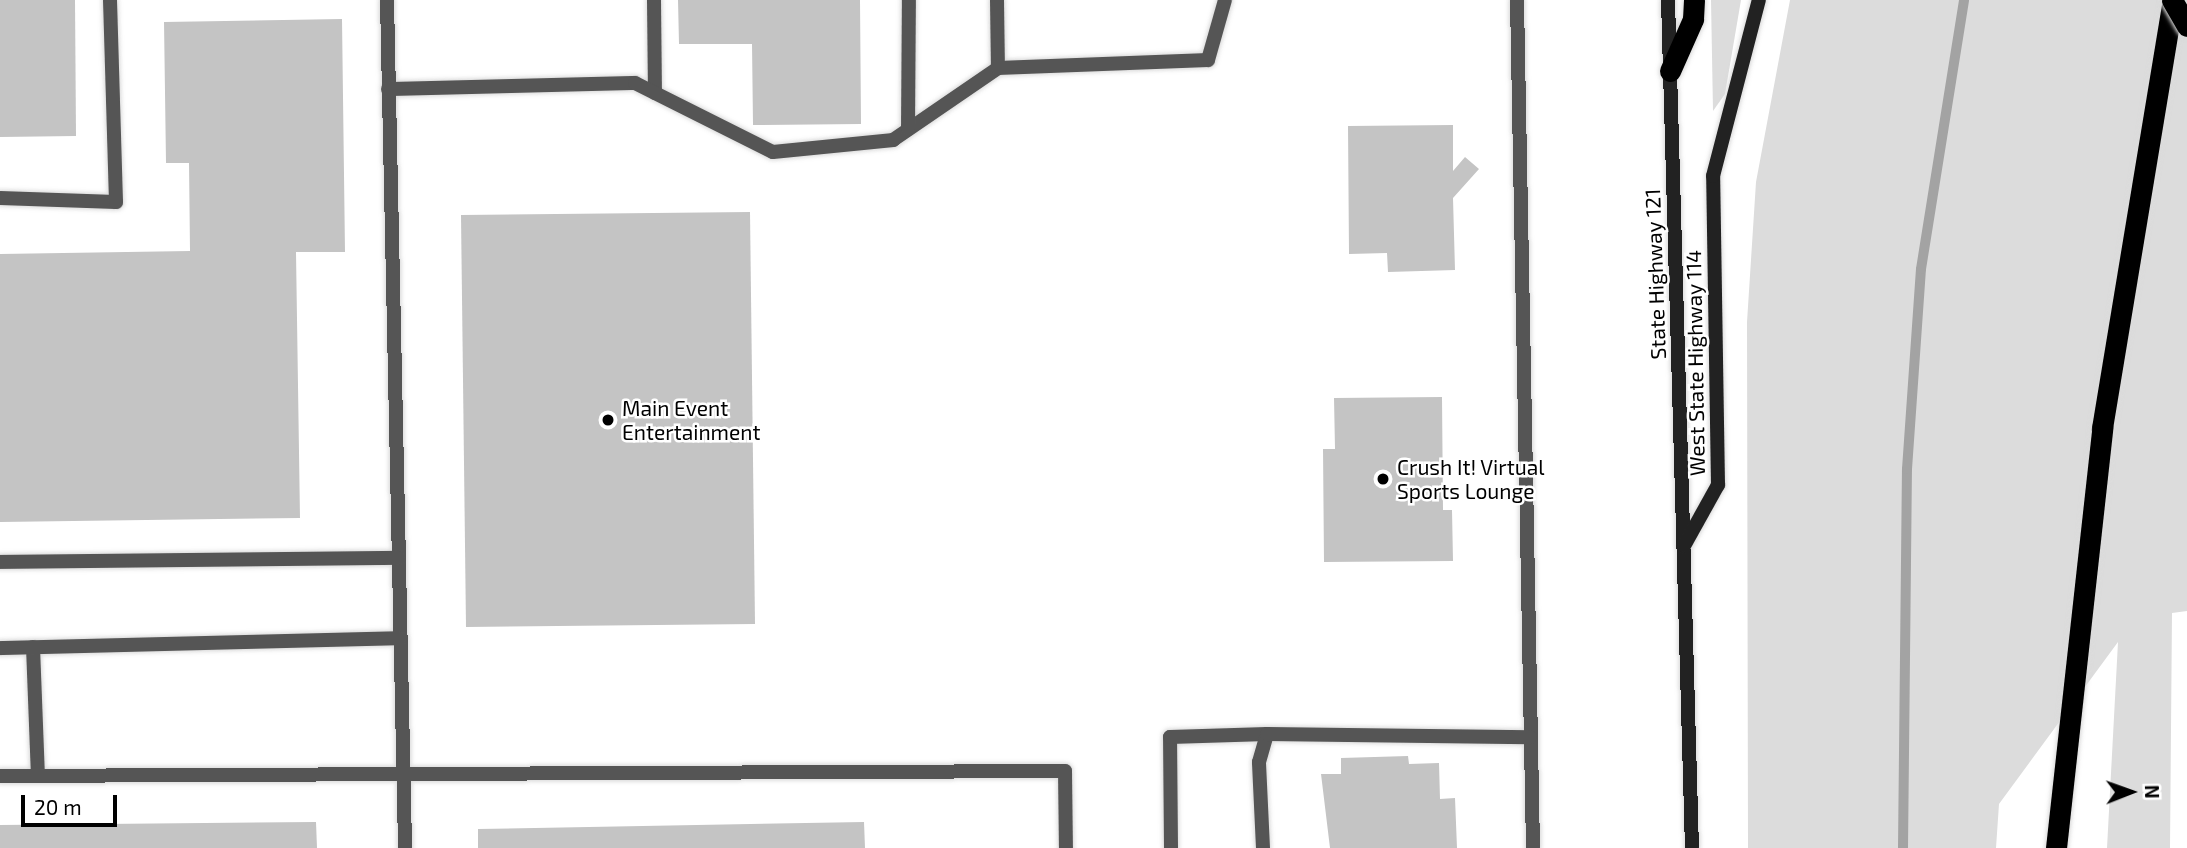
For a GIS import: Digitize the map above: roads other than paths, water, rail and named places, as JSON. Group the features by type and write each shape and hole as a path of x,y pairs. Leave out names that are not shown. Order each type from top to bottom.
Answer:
{"highway":[{"path":"1670,71 1693,19 1694,0"},
{"path":"2173,0 2187,26"},
{"path":"2056,848 2102,428 2173,0"}],"main road":[{"name":"State Highway 121","path":"1668,0 1684,546"},
{"name":"West State Highway 114","path":"1684,546 1718,485 1713,176 1759,0"},
{"path":"1684,546 1692,848"}],"lane":[{"path":"0,198 116,202 110,0"},
{"path":"387,0 405,848"},
{"path":"654,0 654,93"},
{"path":"908,129 909,0"},
{"path":"997,0 998,68"},
{"path":"388,89 635,83 773,152 893,140 998,68 1208,60 1225,0"},
{"path":"1517,0 1533,848"},
{"path":"0,562 399,558"},
{"path":"0,648 400,638"},
{"path":"33,647 38,775"},
{"path":"1171,848 1170,737 1267,734 1530,737"},
{"path":"1263,848 1259,762 1267,734"},
{"path":"0,776 1065,771 1066,848"}],"waterway":[{"path":"1903,848 1907,469 1921,269 1964,0"}],"place":[{"name":"Main Event Entertainment","path":"608,420"},
{"name":"Crush It! Virtual Sports Lounge","path":"1383,479"}]}
